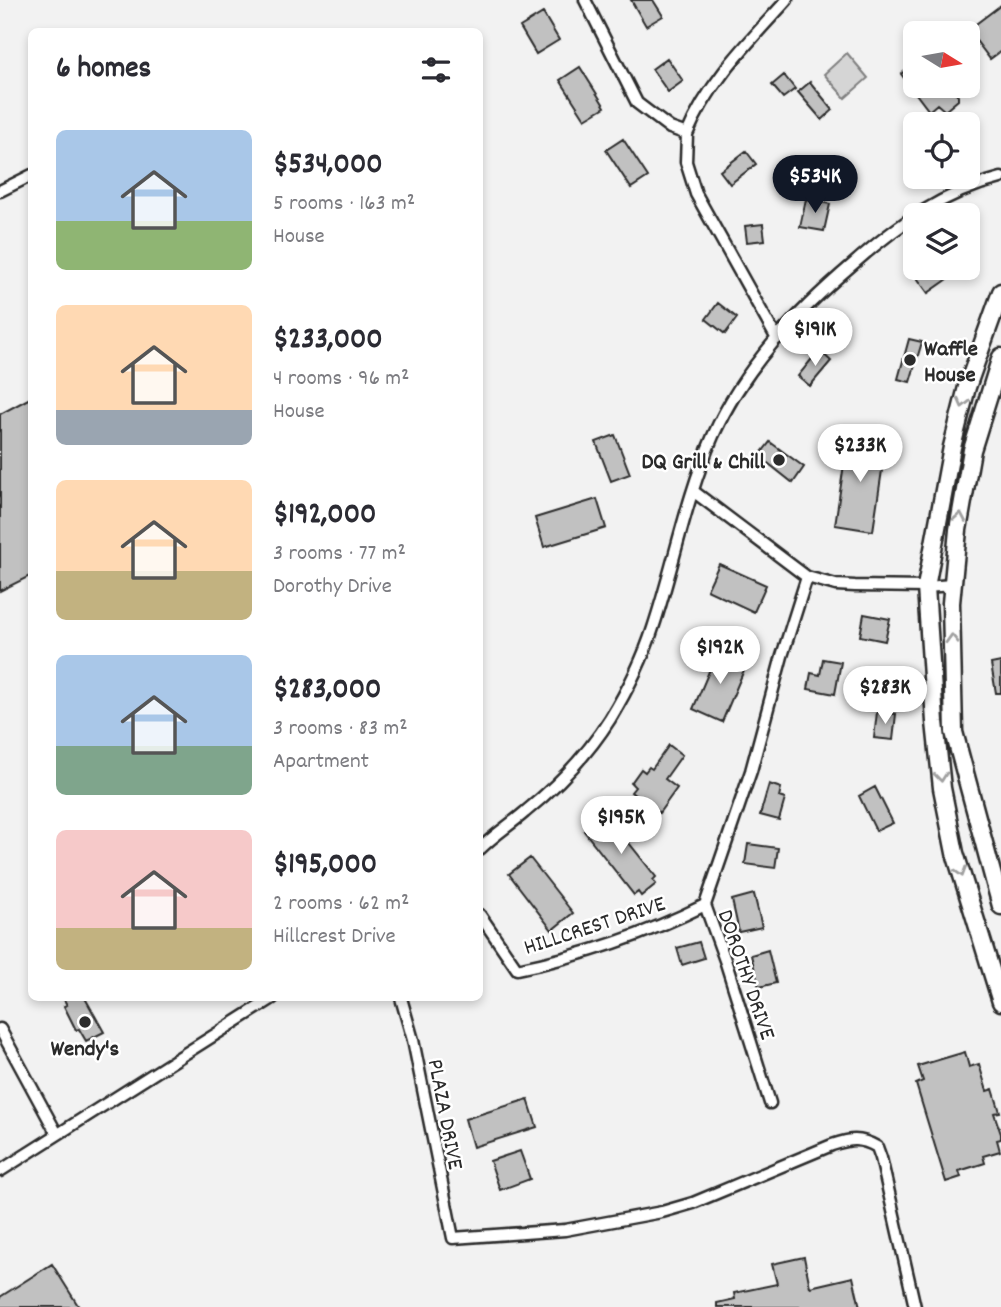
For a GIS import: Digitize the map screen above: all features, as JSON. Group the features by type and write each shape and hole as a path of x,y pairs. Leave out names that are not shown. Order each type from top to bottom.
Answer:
{"main road":[{"path":"1001,292 967,387 952,447 926,587 942,788 955,853 1001,1002"},
{"path":"1001,357 972,450 952,584 954,732 1001,906"}],"street":[{"path":"585,0 637,103 670,128 687,134"},
{"path":"777,339 696,194 686,162 687,134 697,110 721,73 787,0"},
{"path":"0,191 28,177"},
{"path":"483,847 555,787 609,720 631,680 652,631 693,491 712,438 736,391 777,339 828,286 872,247 919,211 952,195 1001,178"},
{"path":"693,491 807,577 836,585 926,587 952,584"},
{"name":"DOROTHY DRIVE","path":"770,1103 705,905 751,771 782,656 807,577"},
{"name":"HILLCREST DRIVE","path":"483,919 517,969 550,962 635,936 705,905"},
{"path":"0,1171 268,1001"},
{"name":"PLAZA DRIVE","path":"402,1001 416,1054 453,1238 565,1230 662,1212 692,1203 832,1145 852,1138 866,1140 877,1147 881,1158 915,1307"},
{"path":"0,1028 57,1133"}],"shaded area":[{"path":"847,53 868,78 845,98 824,74"}],"building":[{"path":"631,0 653,0 663,16 646,26"},
{"path":"1001,5 1001,51 990,59 980,46 980,21"},
{"path":"543,13 559,40 536,54 520,27"},
{"path":"667,58 683,81 668,92 652,69"},
{"path":"580,67 605,107 585,119 560,80"},
{"path":"784,75 795,89 783,98 772,85"},
{"path":"810,82 833,110 822,120 798,92"},
{"path":"919,98 958,98 945,111 937,104 929,111"},
{"path":"623,139 648,177 631,188 606,150"},
{"path":"746,151 756,164 730,184 720,171"},
{"path":"806,199 830,204 824,231 800,227"},
{"path":"763,224 765,240 747,242 745,226"},
{"path":"919,280 947,280 928,293"},
{"path":"718,303 737,318 725,334 706,319"},
{"name":"Waffle House","path":"909,339 922,342 910,382 898,379"},
{"path":"819,350 831,361 810,386 798,376"},
{"path":"28,399 28,577 0,591 0,414"},
{"path":"857,431 876,434 874,448 885,450 873,531 835,525 847,444 855,445"},
{"path":"615,435 630,474 611,481 596,442"},
{"name":"DQ Grill & Chill","path":"770,442 804,467 793,483 759,456"},
{"path":"597,499 606,528 544,547 535,518"},
{"path":"719,564 766,585 754,612 707,590"},
{"path":"864,614 890,619 885,641 860,636"},
{"path":"718,650 747,663 722,722 693,709"},
{"path":"823,659 841,662 835,694 808,689 811,673 820,675"},
{"path":"1001,662 1001,693 996,693 991,664"},
{"path":"877,712 896,714 893,740 874,738"},
{"path":"669,745 682,755 665,779 677,788 659,813 634,798 636,796 631,792 635,787 631,783 641,769 645,772 649,767 652,769"},
{"path":"769,784 781,788 779,797 785,799 779,820 760,815"},
{"path":"875,787 893,823 876,831 859,796"},
{"path":"606,814 656,877 653,880 656,884 641,896 638,892 634,895 584,831"},
{"path":"748,844 778,848 775,868 745,864"},
{"path":"530,858 573,913 552,930 509,874"},
{"path":"754,894 762,927 739,932 732,900"},
{"path":"699,942 704,958 682,965 677,948"},
{"path":"768,950 776,983 759,987 751,955"},
{"name":"Wendy's","path":"65,1001 87,1001 104,1032 86,1041 79,1029 76,1030 64,1006 67,1005"},
{"path":"965,1052 969,1067 979,1064 987,1091 993,1089 1000,1112 994,1113 1001,1134 1001,1139 997,1140 1000,1151 983,1156 985,1163 959,1171 961,1177 946,1182 916,1084 923,1081 918,1066"},
{"path":"528,1099 537,1127 473,1147 465,1119"},
{"path":"520,1151 530,1179 500,1190 490,1161"},
{"path":"804,1257 810,1287 853,1277 860,1307 717,1307 717,1303 735,1299 734,1293 777,1284 772,1264"},
{"path":"52,1264 79,1307 0,1307 0,1297"}],"place":[{"name":"Waffle House","path":"910,360"},
{"name":"DQ Grill & Chill","path":"779,460"},
{"name":"Wendy's","path":"85,1022"}]}
